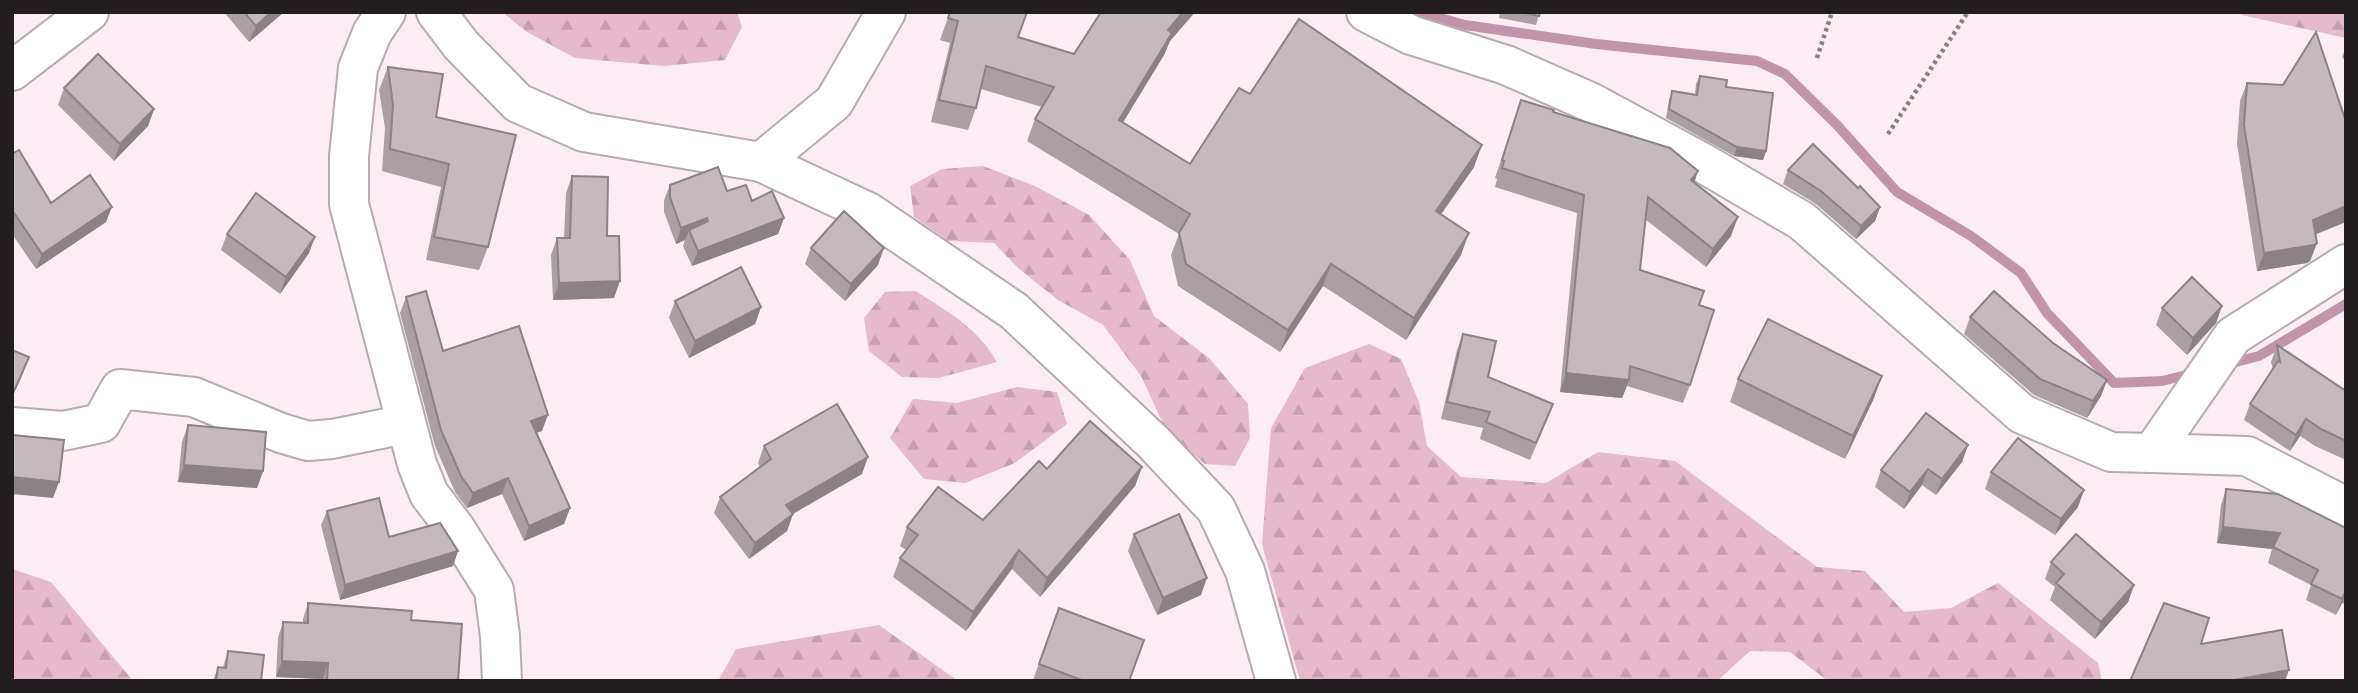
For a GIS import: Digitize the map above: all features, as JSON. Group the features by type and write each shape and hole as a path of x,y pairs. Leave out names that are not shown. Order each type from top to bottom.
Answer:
{"street":[{"path":"12,71 89,12"},
{"path":"386,12 372,33 358,68 349,156 349,204 417,464 429,494 454,527 494,590 502,681"},
{"path":"436,12 461,45 518,103 584,132 761,162 868,212 1014,311 1153,442 1216,509 1245,571 1276,681"},
{"path":"761,162 834,102 886,12"},
{"path":"1366,12 1411,34 1506,65 1592,103 1802,221 2022,414 2111,452 2247,456 2346,507"},
{"path":"2152,453 2233,336 2346,264"},
{"path":"12,427 63,431 101,423 120,389 194,397 308,442 406,424"}],"path":[{"path":"1817,58 1832,12"},
{"path":"1888,134 1968,12"}],"green space":[{"path":"502,12 737,12 742,27 725,60 664,66 575,58 527,32"},
{"path":"2239,12 2346,12 2346,38 2242,15"},
{"path":"983,166 1035,186 1089,215 1130,260 1154,316 1209,358 1248,404 1250,438 1235,466 1205,464 1167,432 1141,376 1103,325 1058,300 1018,268 994,243 948,241 914,217 910,186 942,169"},
{"path":"915,291 971,330 990,350 997,362 939,378 902,377 869,351 864,318 885,292"},
{"path":"1369,344 1401,359 1419,402 1427,446 1461,477 1546,483 1598,452 1675,461 1817,567 1865,571 1904,612 1951,608 1998,583 2098,663 2102,681 1828,681 1790,652 1750,651 1717,681 1300,681 1262,544 1271,428 1305,368"},
{"path":"1017,387 1057,392 1067,424 1015,463 965,483 924,479 890,438 913,399 957,403"},
{"path":"12,569 51,582 133,681 12,681"},
{"path":"879,625 958,681 718,681 736,649"}],"building":[{"path":"244,12 271,12 256,26"},
{"path":"950,12 1027,12 1018,37 1074,54 1101,12 1183,12 1168,30 1172,33 1119,120 1190,164 1239,88 1250,94 1299,19 1482,145 1436,211 1469,233 1414,318 1331,264 1288,330 1186,264 1179,233 1190,214 1035,119 1054,87 986,66 976,108 939,100 958,21 948,18"},
{"path":"1520,12 1540,12 1539,16"},
{"path":"2316,32 2346,122 2346,206 2313,220 2317,243 2314,245 2264,253 2244,125 2247,83 2283,85"},
{"path":"98,54 154,109 120,144 64,88"},
{"path":"388,67 443,74 436,117 516,135 488,247 434,237 449,164 390,149 393,105"},
{"path":"1700,76 1727,80 1726,87 1773,93 1766,151 1737,147 1669,109 1672,91 1697,95"},
{"path":"1521,100 1670,148 1698,171 1691,180 1738,217 1713,249 1648,197 1640,270 1704,291 1699,305 1714,310 1690,385 1630,366 1629,380 1566,373 1584,195 1502,168 1502,160"},
{"path":"1813,144 1880,207 1861,226 1821,191 1788,170"},
{"path":"19,150 51,203 90,175 112,207 42,254 12,210 12,154"},
{"path":"718,167 727,191 746,185 752,201 772,191 784,218 698,251 689,230 708,221 707,218 681,228 670,197 670,185"},
{"path":"572,176 608,177 607,236 619,236 620,281 559,283 557,238 570,238"},
{"path":"256,193 315,237 286,277 227,234"},
{"path":"844,211 884,248 851,284 811,248"},
{"path":"741,267 761,307 695,341 675,301"},
{"path":"2192,277 2222,306 2193,338 2162,308"},
{"path":"426,291 443,351 519,326 548,415 531,421 570,508 529,526 508,478 473,493 461,476 441,430 406,297"},
{"path":"1994,291 2053,343 2107,380 2093,401 2040,379 1970,317"},
{"path":"1768,319 1882,376 1853,436 1738,379"},
{"path":"1463,334 1496,341 1488,377 1553,404 1536,443 1486,422 1490,412 1447,402"},
{"path":"2277,345 2346,391 2346,441 2306,419 2296,435 2250,404 2278,361 2280,362"},
{"path":"12,350 29,357 15,389 12,390"},
{"path":"837,404 868,457 786,505 793,514 755,543 720,497 771,459 764,446"},
{"path":"1926,413 1968,445 1942,479 1928,469 1910,492 1881,470"},
{"path":"1090,421 1142,467 1047,578 1019,550 973,612 900,558 918,535 907,527 938,487 983,520 1039,461 1047,469"},
{"path":"188,425 266,432 263,471 184,465"},
{"path":"12,435 64,440 59,482 12,477"},
{"path":"2018,438 2084,490 2061,519 1991,472"},
{"path":"2226,489 2278,494 2346,528 2346,591 2342,599 2311,584 2318,570 2273,547 2280,533 2223,527"},
{"path":"379,498 389,537 440,523 458,551 345,585 327,511"},
{"path":"1179,514 1207,578 1163,598 1134,534"},
{"path":"2076,534 2134,585 2101,622 2056,583 2064,574 2051,562"},
{"path":"308,603 412,611 411,620 462,624 458,681 327,681 328,663 282,661 283,622 308,623"},
{"path":"2164,603 2209,618 2201,644 2282,630 2289,670 2229,681 2130,681"},
{"path":"1059,608 1144,640 1129,681 1084,681 1039,664"},
{"path":"228,651 264,655 261,681 216,681 218,667 226,668"}],"waterway":[{"path":"1419,12 1465,25 1596,44 1757,61 1785,74 1837,125 1897,192 1971,236 2021,273 2047,313 2114,383 2162,381 2195,373"},
{"path":"2228,364 2259,356 2346,304"}]}
